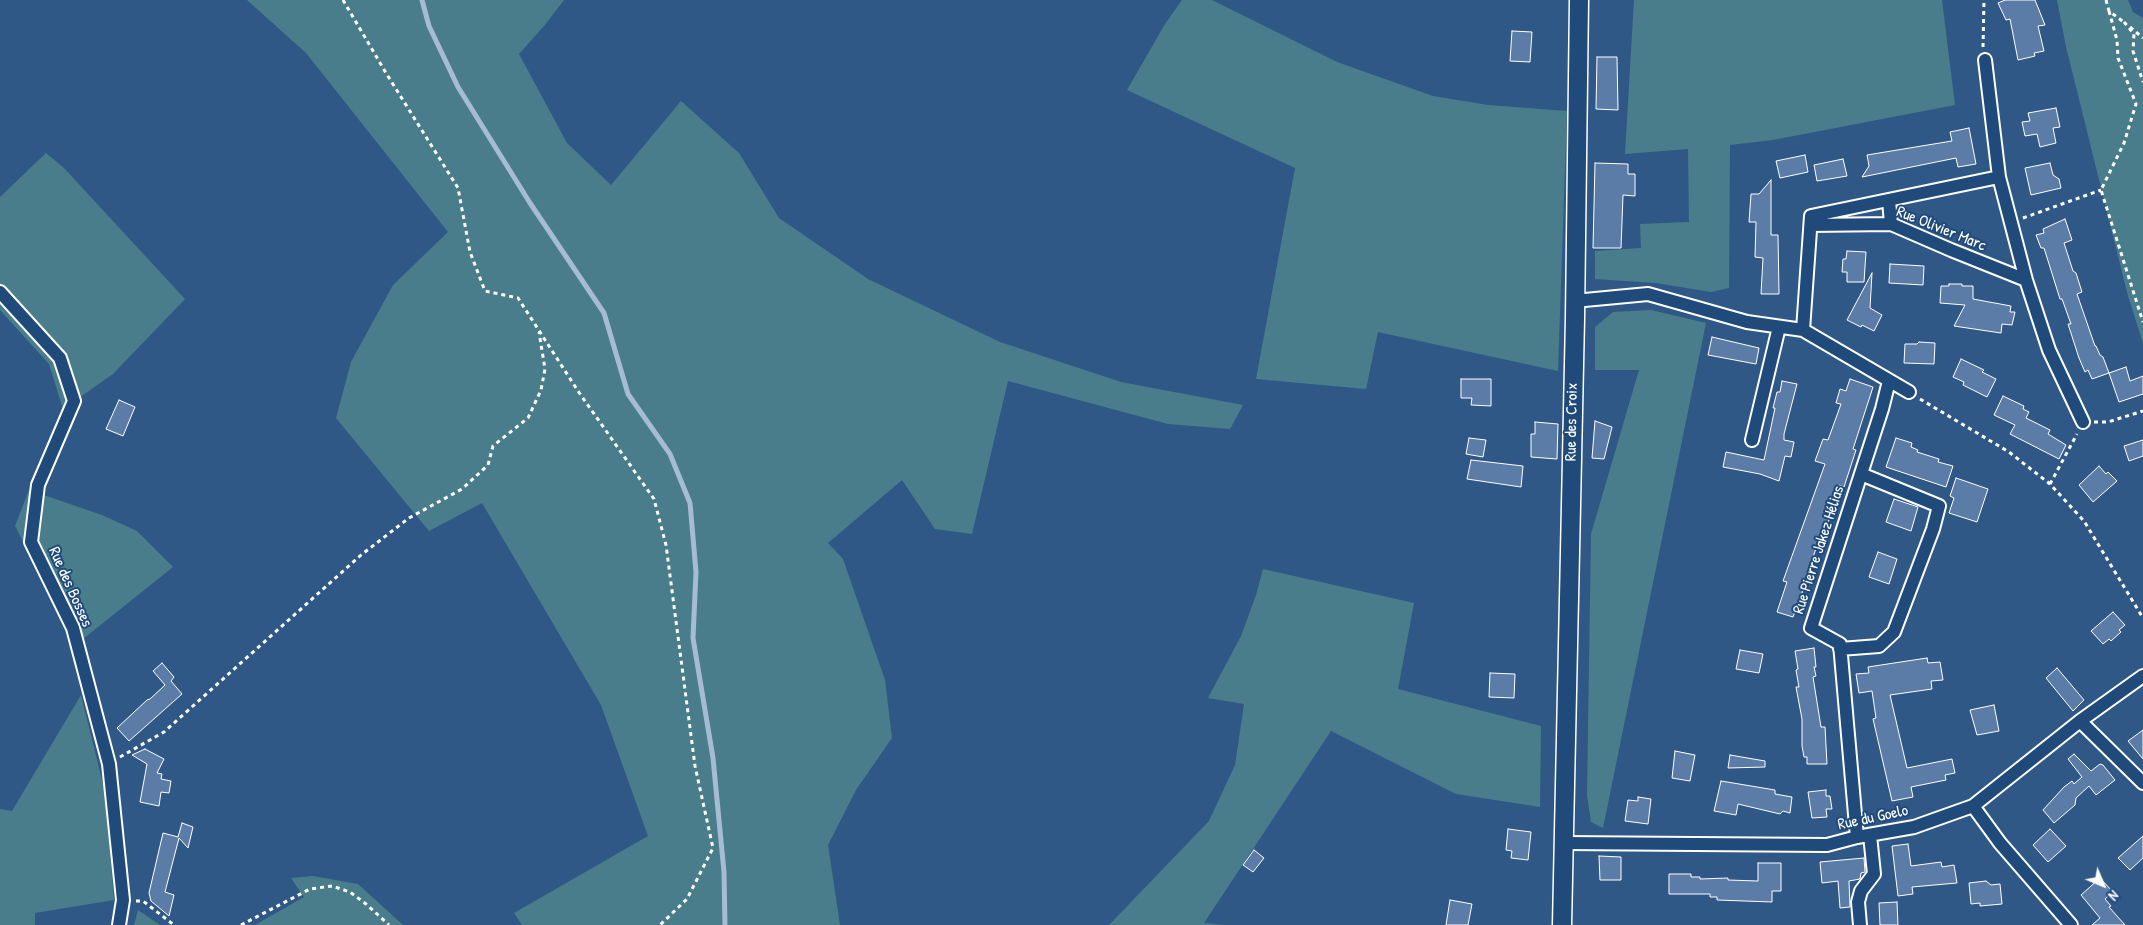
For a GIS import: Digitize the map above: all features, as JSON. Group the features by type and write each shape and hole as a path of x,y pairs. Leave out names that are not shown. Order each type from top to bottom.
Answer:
{"main road":[{"name":"Rue des Croix","path":"1562,925 1579,0"}],"street":[{"path":"1985,60 1999,177 2026,280 2049,350 2084,422"},
{"name":"Rue Olivier Marc","path":"1811,221 1888,200 1999,177"},
{"path":"1888,200 1891,224"},
{"path":"1803,330 1811,221"},
{"name":"Rue Olivier Marc","path":"1811,221 1891,224 2026,280"},
{"name":"Rue des Bosses","path":"0,292 60,358 74,402 38,486 31,542 74,628 109,764 123,900 119,925"},
{"path":"1574,301 1648,294 1706,312 1747,322 1803,330 1909,392"},
{"path":"1752,440 1779,327"},
{"name":"Rue Pierre Jakez Hélias","path":"1840,649 1840,644 1811,628 1882,409 1889,381"},
{"path":"1857,837 1840,649 1879,646 1894,632 1933,528 1939,506 1861,474"},
{"name":"Rue du Goelo","path":"1563,843 1827,845 1857,837 1914,827 1973,806 2080,720 2143,676"},
{"path":"2080,720 2143,783"},
{"path":"1973,806 2000,843 2071,925"},
{"path":"1860,925 1858,902 1861,891 1874,874 1870,835"}],"path":[{"path":"343,0 458,188 470,252 485,291 518,298 578,391 654,499 666,545 695,766 713,848 687,899 660,925"},
{"path":"1984,0 1982,39 1985,60"},
{"path":"2106,0 2117,40 2118,58 2136,104 2124,143 2101,190 2143,322"},
{"path":"2109,11 2143,38"},
{"path":"2124,22 2134,34 2133,51 2143,82"},
{"path":"2011,223 2101,190"},
{"path":"109,764 164,732 362,555 409,518 462,489 488,465 494,446 528,418 541,390 545,369 539,330"},
{"path":"1909,392 2009,452 2050,484 2084,521 2143,618"},
{"path":"2050,484 2084,422 2108,422 2143,411"},
{"path":"241,925 310,889 332,886 350,892 389,925"},
{"path":"123,900 143,901 174,925"}],"green space":[{"path":"247,0 564,0 519,54 567,143 611,185 681,101 739,153 779,218 868,279 1000,342 1121,382 1243,405 1230,429 1168,424 1008,381 972,534 935,529 902,480 828,543 843,559 885,680 892,738 856,790 828,845 840,925 522,925 514,913 648,836 601,705 482,503 429,531 336,418 351,362 393,285 448,232 306,53"},
{"path":"1182,0 1212,0 1337,62 1433,96 1488,105 1567,111 1558,371 1378,332 1366,389 1256,379 1295,168 1127,90 1165,24"},
{"path":"1634,0 1942,0 1955,105 1773,140 1730,145 1729,288 1711,292 1656,283 1595,279 1595,251 1641,248 1640,224 1689,222 1688,149 1625,154"},
{"path":"2057,0 2128,0 2133,12 2143,18 2143,343 2128,296 2066,47"},
{"path":"46,153 63,167 185,299 113,374 63,409 49,364 0,310 0,197"},
{"path":"1651,310 1706,323 1603,828 1591,822 1587,795 1591,534 1639,370 1595,370 1595,327 1613,312"},
{"path":"29,490 102,515 137,531 173,567 73,647 59,612 15,526"},
{"path":"1263,569 1414,603 1398,689 1541,726 1540,807 1456,794 1331,731 1204,923 1225,925 1109,925 1209,821 1235,765 1244,704 1208,698 1241,636"},
{"path":"81,695 105,792 114,900 35,913 35,925 0,925 0,809 12,811"},
{"path":"313,876 358,884 403,925 255,925 304,897 291,878"},
{"path":"138,910 160,925 134,925"}],"building":[{"path":"2005,0 2035,0 2045,25 2038,26 2044,51 2034,53 2035,56 2018,60 2010,19 2006,20 1998,3"},
{"path":"1512,31 1532,32 1530,62 1510,61"},
{"path":"1597,57 1617,57 1618,110 1596,109"},
{"path":"2056,108 2060,127 2053,128 2056,143 2040,147 2037,134 2025,136 2022,122 2030,121 2028,113"},
{"path":"1969,128 1976,164 1958,167 1956,158 1862,177 1869,166 1867,155 1952,141 1950,132"},
{"path":"1805,155 1808,172 1780,178 1776,161"},
{"path":"1843,159 1847,176 1817,181 1814,165"},
{"path":"1595,163 1628,164 1628,174 1635,174 1635,196 1623,195 1621,248 1593,248"},
{"path":"2050,163 2053,175 2059,179 2061,188 2031,195 2025,168"},
{"path":"1771,180 1771,235 1778,235 1779,294 1761,294 1763,258 1755,257 1756,222 1749,222 1751,194 1759,194"},
{"path":"2065,219 2072,240 2064,243 2082,292 2077,294 2095,346 2103,357 2109,373 2092,379 2088,370 2085,372 2079,358 2068,324 2071,324 2062,299 2060,299 2044,248 2041,248 2036,235 2044,233 2043,229"},
{"path":"1847,251 1866,252 1864,282 1847,282 1847,272 1842,272 1843,259 1846,259"},
{"path":"1890,264 1924,266 1923,285 1889,283"},
{"path":"1872,273 1870,308 1882,315 1874,331 1847,320"},
{"path":"1949,284 1973,286 1973,299 2011,306 2010,312 2015,312 2012,325 2002,324 2001,333 1954,326 1965,305 1940,303 1941,286 1949,286"},
{"path":"1712,337 1759,348 1756,364 1708,355"},
{"path":"1919,342 1935,343 1934,364 1904,363 1905,344 1917,344"},
{"path":"1961,359 1984,370 1982,372 1996,379 1987,397 1963,385 1964,382 1953,377"},
{"path":"2126,367 2130,381 2143,376 2143,394 2119,402 2109,373"},
{"path":"1461,379 1491,379 1491,406 1471,405 1472,398 1461,398"},
{"path":"1850,379 1873,387 1853,449 1856,450 1844,487 1839,485 1828,523 1825,522 1811,563 1813,564 1793,617 1777,612 1787,582 1783,581 1825,464 1815,461 1823,439 1828,440 1841,404 1836,403 1840,389 1846,391"},
{"path":"1782,381 1797,384 1784,434 1784,440 1794,442 1791,457 1785,456 1779,481 1760,474 1723,467 1726,452 1764,460 1775,408 1773,408 1777,392 1780,392"},
{"path":"2003,396 2024,406 2023,409 2029,412 2026,418 2050,430 2048,434 2066,445 2059,459 2010,434 2015,425 1994,415"},
{"path":"119,400 135,407 123,436 106,429"},
{"path":"1595,421 1612,427 1604,459 1592,458"},
{"path":"1535,422 1558,424 1557,459 1531,457 1531,434 1535,434"},
{"path":"1469,438 1486,440 1483,457 1466,454"},
{"path":"1896,438 1912,443 1911,447 1918,450 1917,452 1939,459 1938,462 1953,466 1946,487 1886,467"},
{"path":"2143,440 2143,456 2129,461 2124,446"},
{"path":"1471,460 1523,466 1521,487 1467,479"},
{"path":"2099,466 2106,474 2108,472 2117,481 2093,502 2079,485"},
{"path":"1956,478 1988,489 1977,522 1949,513 1954,498 1950,496"},
{"path":"1894,499 1918,507 1911,531 1886,522"},
{"path":"1878,552 1897,559 1889,584 1869,577"},
{"path":"2113,612 2125,625 2119,630 2121,632 2111,641 2109,639 2103,644 2091,631"},
{"path":"1814,648 1816,676 1813,677 1821,727 1825,727 1827,764 1807,764 1807,757 1804,757 1802,746 1802,719 1796,687 1799,687 1795,651"},
{"path":"1740,650 1763,654 1759,673 1736,669"},
{"path":"1927,658 1928,663 1940,662 1943,680 1931,681 1932,689 1890,695 1907,768 1952,759 1955,773 1945,775 1946,780 1911,787 1913,797 1892,801 1873,719 1876,718 1872,691 1859,693 1856,674 1869,673 1868,667"},
{"path":"162,663 174,677 171,681 182,694 129,741 117,728 165,685 153,671"},
{"path":"2057,668 2084,700 2073,711 2046,678"},
{"path":"1490,673 1515,674 1514,698 1489,697"},
{"path":"1994,705 1999,731 1977,735 1970,710"},
{"path":"2143,730 2143,759 2128,741"},
{"path":"145,749 164,759 157,773 162,774 161,779 171,781 169,793 161,792 159,806 140,802 147,764 132,755"},
{"path":"1675,751 1695,755 1690,781 1672,778"},
{"path":"2074,754 2091,771 2100,764 2103,765 2115,780 2096,795 2089,786 2076,798 2075,805 2054,823 2043,810 2064,787 2072,781 2074,784 2082,777 2068,759"},
{"path":"1730,755 1765,761 1765,767 1728,768"},
{"path":"1721,781 1775,790 1775,794 1792,797 1790,813 1783,811 1780,814 1738,804 1736,815 1714,811"},
{"path":"1826,790 1826,796 1830,796 1832,809 1826,809 1827,817 1812,818 1808,792"},
{"path":"1638,797 1651,799 1648,824 1625,821 1628,800 1638,801"},
{"path":"182,823 193,827 188,848 179,838 165,892 174,895 169,916 151,901 149,893 163,833 178,837"},
{"path":"1508,829 1531,832 1528,860 1511,858 1512,851 1506,850"},
{"path":"2050,829 2066,846 2048,862 2033,845"},
{"path":"2143,836 2143,858 2130,870 2118,858"},
{"path":"1908,844 1911,866 1941,862 1942,867 1954,865 1957,883 1912,887 1913,894 1898,896 1892,846"},
{"path":"1254,850 1264,858 1253,872 1243,865"},
{"path":"1599,856 1621,857 1621,880 1600,880"},
{"path":"1864,858 1865,872 1861,873 1860,879 1849,881 1850,907 1840,908 1838,881 1822,883 1820,862"},
{"path":"1758,863 1781,863 1781,891 1772,891 1772,902 1717,900 1717,897 1710,897 1710,894 1669,894 1669,874 1691,874 1691,877 1700,877 1700,879 1728,878 1728,880 1758,881"},
{"path":"2100,878 2113,892 2105,899 2111,906 2109,907 2125,925 2092,925 2100,918 2081,895"},
{"path":"1986,881 1991,885 2000,884 2002,904 1980,906 1980,903 1971,904 1969,883"},
{"path":"1450,900 1472,904 1468,925 1446,925"},
{"path":"1897,902 1898,925 1880,925 1879,903"}],"waterway":[{"path":"422,0 429,26 458,87 530,203 604,313 628,394 670,454 690,503 696,572 693,638 713,758 724,872 725,925"}]}
